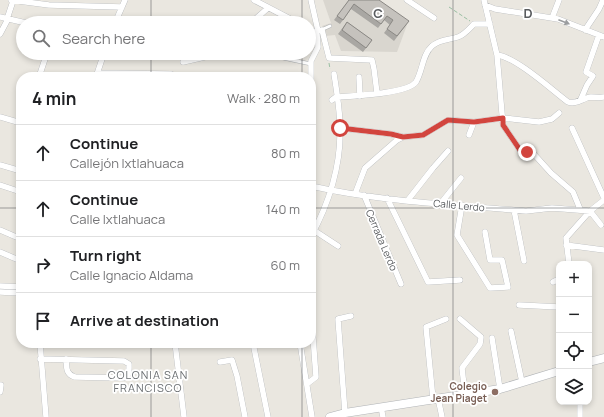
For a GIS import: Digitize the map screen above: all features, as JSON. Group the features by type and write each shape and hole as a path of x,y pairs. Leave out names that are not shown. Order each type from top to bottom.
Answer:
{"street":[{"path":"0,34 8,19 12,0 49,5 122,7"},
{"path":"118,16 125,0"},
{"path":"254,0 284,16"},
{"path":"311,0 315,16"},
{"path":"408,0 434,18"},
{"path":"552,18 559,0"},
{"path":"585,30 603,0"},
{"path":"485,2 495,9 558,19 601,36 586,72 593,76 580,101"},
{"path":"485,2 497,55 503,125 520,150 532,152 551,173 573,192 580,209"},
{"path":"259,16 268,8"},
{"path":"0,18 16,21"},
{"path":"316,19 330,58 372,60 377,94"},
{"path":"335,98 377,94 409,88 415,82 426,54 432,46 441,40 459,37 474,24 490,24"},
{"path":"316,49 318,45 319,31"},
{"path":"497,55 503,56 519,65 568,102 572,103 590,97 604,97"},
{"path":"40,72 44,60"},
{"path":"98,72 102,60"},
{"path":"184,62 192,60"},
{"path":"311,60 311,72"},
{"path":"316,223 326,203 334,177 340,144 340,128 332,72"},
{"path":"359,77 360,96"},
{"path":"340,128 391,134 403,137 423,135 448,120 474,122 503,118 539,122 552,119 559,113"},
{"path":"0,117 16,122"},
{"path":"469,135 474,122"},
{"path":"569,261 566,238 590,211 604,199 572,128"},
{"path":"355,194 365,168 397,140 403,137"},
{"path":"408,200 448,151"},
{"path":"0,165 16,170"},
{"path":"441,203 461,178"},
{"path":"0,185 16,190"},
{"name":"Calle Lerdo","path":"316,187 387,198 514,210 526,211 552,208 580,209 590,211"},
{"name":"Cerrada Lerdo","path":"364,195 401,284"},
{"path":"387,198 428,282 460,280"},
{"path":"462,205 457,235 490,288 508,287 502,260 490,260 485,232"},
{"path":"514,210 524,261"},
{"path":"590,211 601,224"},
{"path":"0,230 16,238"},
{"path":"316,233 338,246"},
{"path":"566,245 604,250"},
{"path":"0,252 16,259"},
{"path":"0,286 16,287"},
{"path":"0,292 16,293"},
{"path":"519,305 556,307"},
{"path":"345,413 338,318 351,316"},
{"path":"460,318 481,337 480,344 462,368 465,394"},
{"path":"442,417 437,400 426,327 446,319"},
{"path":"511,331 522,382"},
{"path":"492,338 500,389"},
{"path":"40,348 46,417"},
{"path":"176,348 184,417"},
{"path":"254,348 268,417"},
{"path":"301,348 312,415"},
{"path":"306,384 316,377 314,348"},
{"path":"40,358 124,361 129,364 129,373 127,377 123,378 70,376 67,372 66,359"},
{"path":"592,361 604,358"},
{"path":"220,362 232,360 237,376 245,417"},
{"path":"330,417 381,407 437,400 500,389 556,372"},
{"path":"0,385 0,392"},
{"path":"580,405 580,417"},
{"path":"381,407 382,417"}],"lane":[{"path":"319,31 330,26"},
{"path":"294,60 311,64"}],"path":[{"path":"449,7 474,24"},
{"path":"328,58 332,72"}],"shaded area":[{"path":"323,0 373,0 407,25 397,52 341,51 335,35 325,36 322,26 331,23"}],"building":[{"path":"349,0 379,0 409,21 397,36 387,29 393,20 387,16 381,24 354,4 343,20 337,16"},
{"path":"347,22 372,40 366,48 342,30"}],"place":[{"name":"Colegio Jean Piaget","path":"495,392"}],"district":[{"name":"COLONIA SAN FRANCISCO","path":"148,380"}],"route":[{"path":"340,128 391,134 403,137 423,135 448,120 474,122 503,118 503,125 520,150 527,152"}]}
